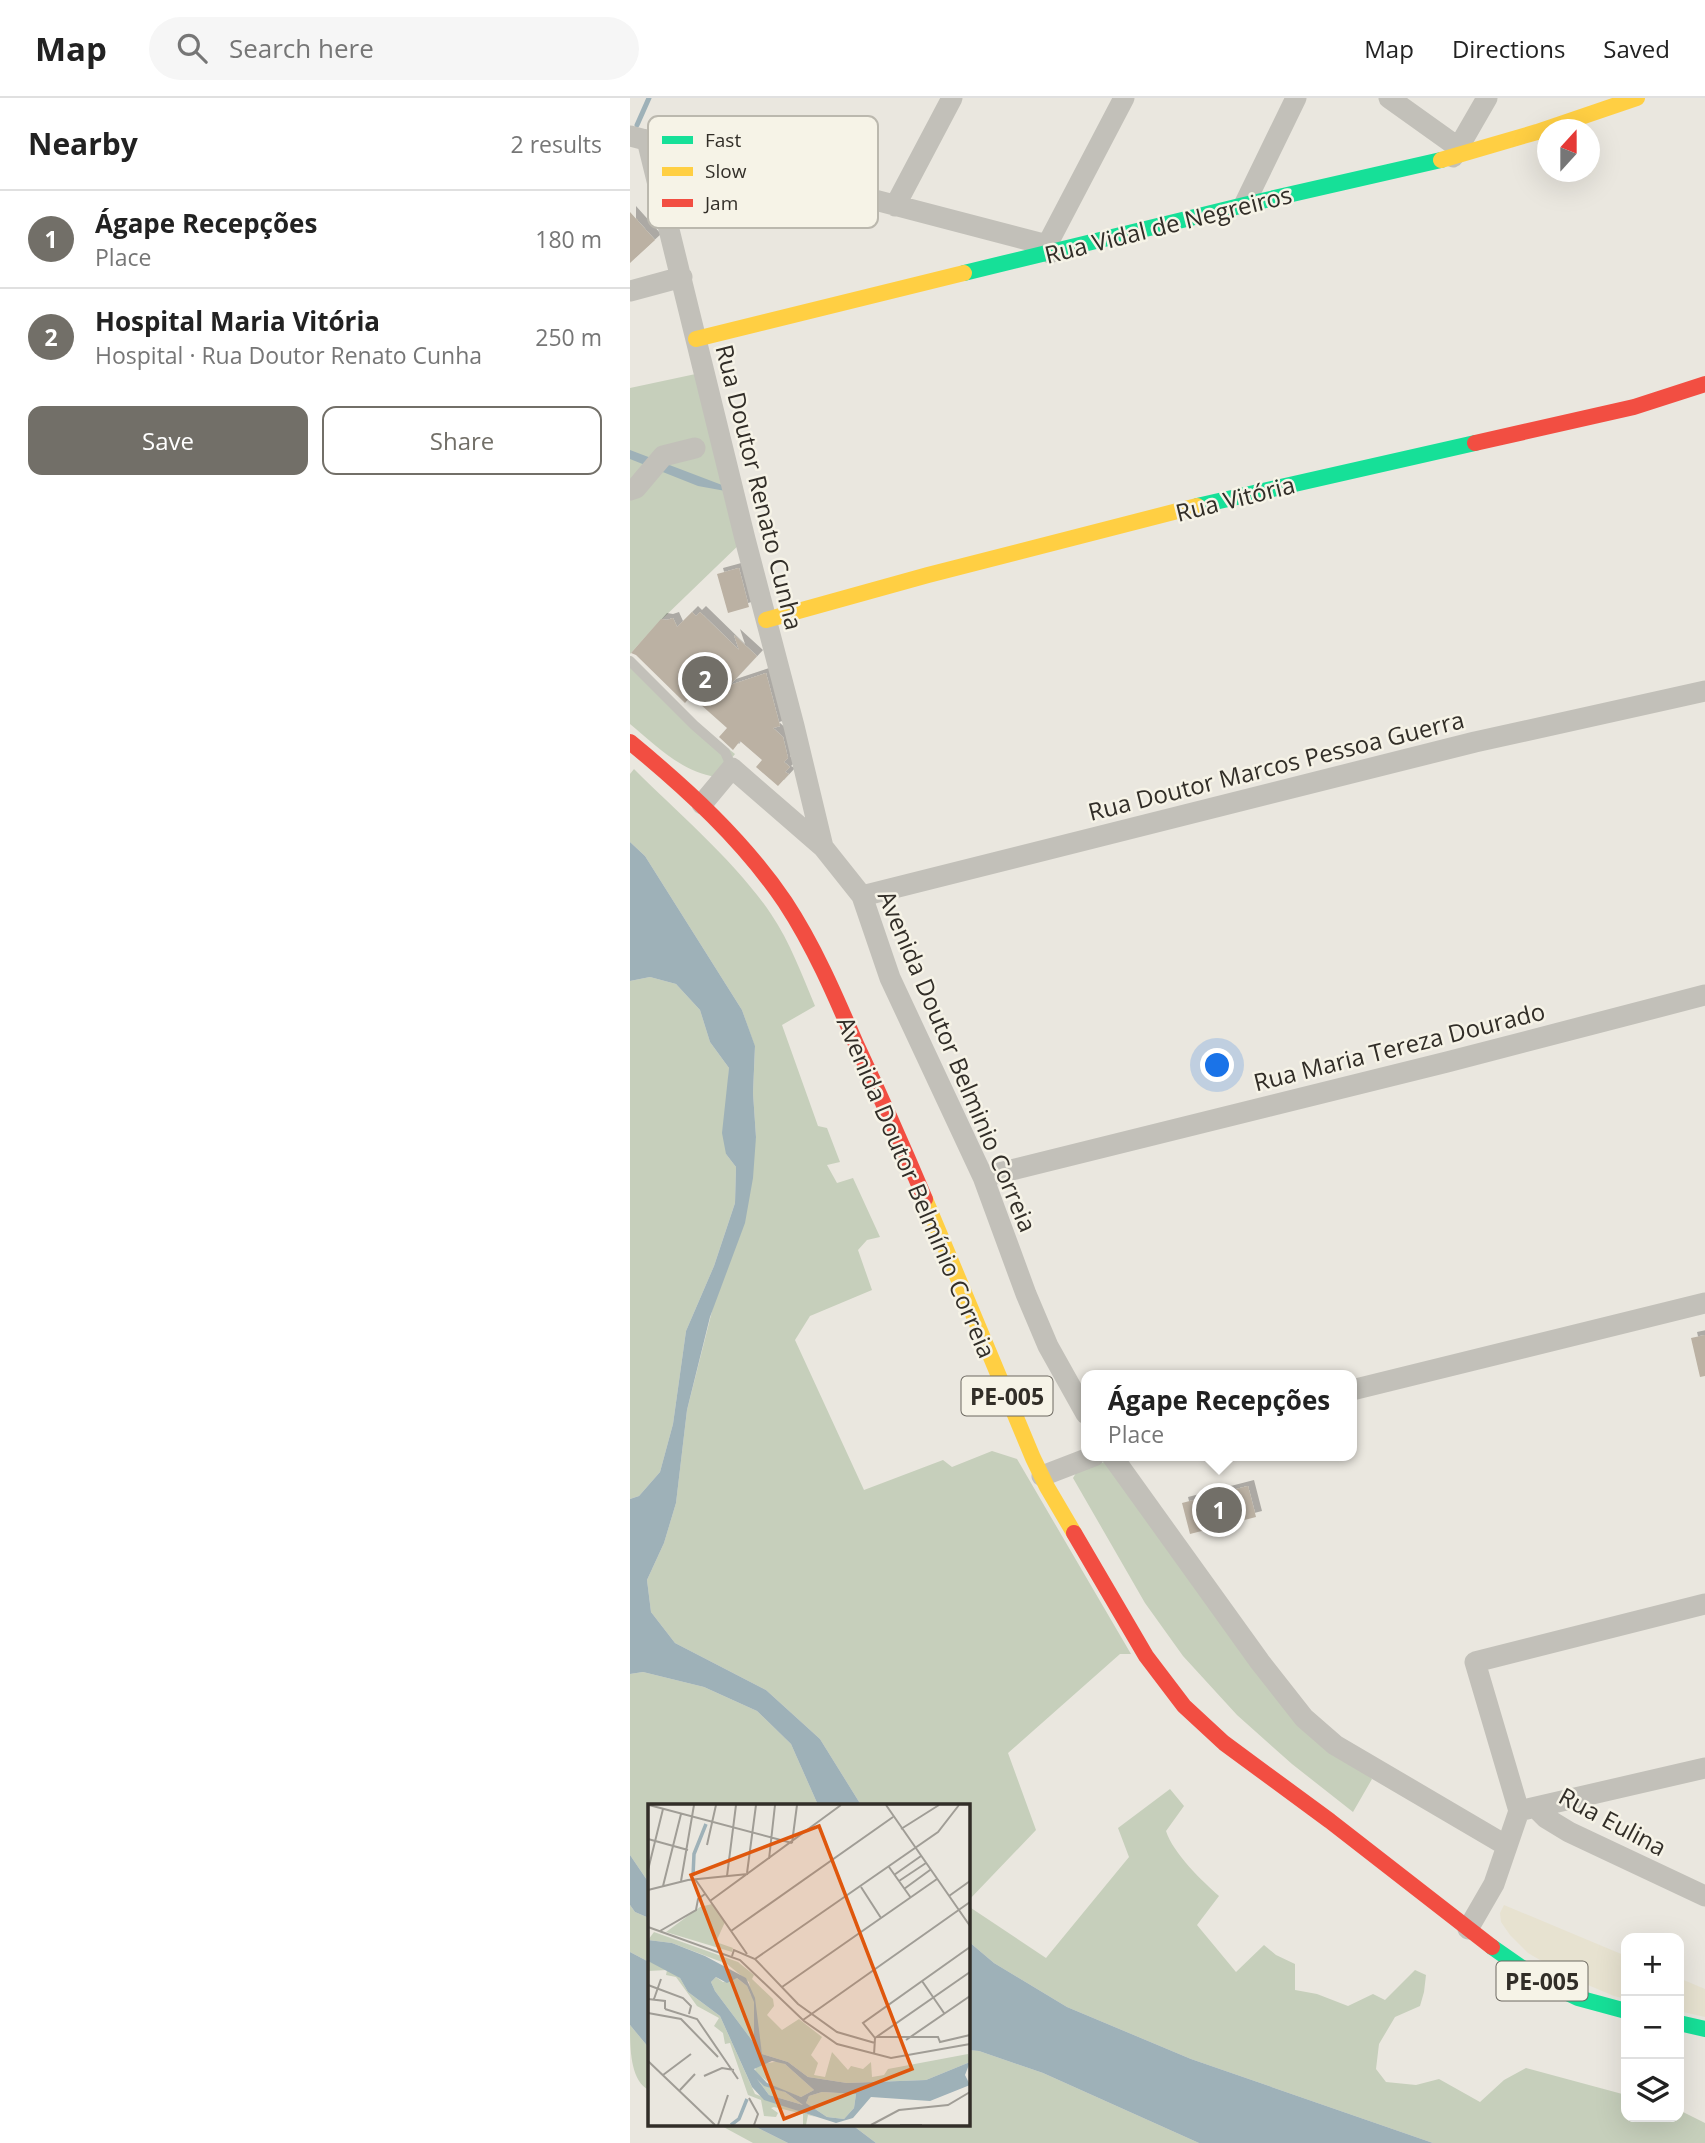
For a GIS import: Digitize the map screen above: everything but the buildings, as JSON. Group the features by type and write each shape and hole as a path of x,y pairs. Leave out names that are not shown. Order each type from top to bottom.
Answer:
{"street":[{"path":"895,206 952,98"},
{"path":"878,201 1048,249 1124,98"},
{"path":"1244,205 1296,98"},
{"path":"1389,98 1456,152 1487,98"},
{"name":"Rua Vidal de Negreiros","path":"696,339 1048,249 1244,205 1537,132 1637,98"},
{"name":"Rua Doutor Renato Cunha","path":"639,138 648,167"},
{"name":"Rua Doutor Renato Cunha","path":"667,228 682,277 823,847"},
{"path":"630,291 682,277"},
{"name":"Rua Vitória","path":"766,620 928,575 1178,512 1634,407 1705,384"},
{"path":"630,490 636,488 658,464 695,447 721,439"},
{"name":"Rua Doutor Marcos Pessoa Guerra","path":"862,896 1475,742 1705,691"},
{"name":"Avenida Doutor Belmínio Correia","path":"630,742 702,804 751,856 785,902 813,950 912,1163 1042,1476 1146,1656 1184,1706 1224,1743 1538,1979 1578,1998 1621,2010"},
{"path":"702,804 732,768"},
{"name":"Avenida Doutor Belminio Correia","path":"732,768 823,847 862,896 890,978 983,1177 1048,1346 1081,1406"},
{"name":"Rua Maria Tereza Dourado","path":"983,1177 1705,995"},
{"path":"1357,1389 1705,1303"},
{"path":"1042,1476 1081,1461"},
{"path":"1116,1461 1304,1718 1335,1745 1507,1846"},
{"path":"1527,1810 1475,1662 1705,1604"},
{"path":"1468,1929 1491,1890 1507,1846 1527,1810 1705,1768"},
{"name":"Rua Eulina","path":"1527,1810 1705,1896"},
{"path":"1684,2024 1705,2029"}],"lane":[{"path":"630,661 724,752 732,768"}],"green space":[{"path":"705,372 745,539 658,623 630,654 630,388"},
{"path":"630,667 648,685 735,754 716,777 680,764 630,724"},
{"path":"634,769 724,857 757,895 784,936 815,1006 782,1025 818,1126 827,1128 840,1162 827,1165 837,1183 853,1178 880,1237 867,1240 858,1250 872,1290 810,1316 795,1340 864,1490 943,1460 952,1467 992,1451 1017,1459 1131,1654 1120,1654 1008,1753 1036,1830 970,1899 970,1804 860,1804 820,1739 766,1690 675,1643 651,1612 647,1580 664,1543 676,1503 687,1410 756,1137 753,1093 755,1047 742,1010 645,856 630,842 630,774"},
{"path":"650,977 676,984 700,1010 710,1042 729,1068 726,1154 736,1167 735,1203 714,1266 686,1331 673,1424 660,1472 639,1496 630,1499 630,981"},
{"path":"1110,1461 1231,1635 1372,1779 1353,1812 1292,1764 1237,1715 1183,1656 1145,1603 1073,1478 1076,1473"},
{"path":"643,1672 704,1687 757,1711 791,1744 818,1804 648,1804 648,1882 630,1855 630,1674"},
{"path":"1170,1789 1184,1806 1166,1831 1189,1866 1219,1896 1197,1925 1236,1972 1264,1945 1276,1955 1295,1964 1295,1990 1317,1994 1348,2006 1373,1994 1385,2000 1415,1970 1426,1975 1420,2006 1395,2017 1379,2044 1376,2069 1386,2082 1416,2085 1439,2079 1480,2102 1504,2080 1526,2068 1621,2094 1621,2122 1684,2122 1684,2112 1705,2123 1705,2143 1433,2143 1191,2059 1067,2007 994,1963 970,1943 970,1907 1046,1958 1129,1857 1118,1828"},
{"path":"630,1905 635,1912 648,1918 648,1961 630,1952"},
{"path":"630,2025 648,2047 648,2089 638,2079 631,2053"},
{"path":"970,2050 1043,2073 1199,2143 876,2143 854,2126 970,2126"},
{"path":"722,2126 754,2126 788,2143 753,2143"}],"shaded area":[{"path":"630,450 722,485 731,492 698,486 630,459"},
{"path":"630,842 645,856 742,1010 755,1046 753,1093 756,1137 753,1178 745,1223 710,1317 687,1410 676,1503 664,1543 647,1580 651,1612 675,1643 766,1690 820,1739 860,1804 818,1804 791,1744 757,1711 704,1687 643,1672 630,1674 630,1499 639,1496 660,1472 673,1424 686,1331 714,1266 735,1203 736,1167 726,1154 722,1133 729,1068 710,1042 700,1010 676,984 650,977 630,981"},
{"path":"630,1855 648,1882 648,1918 635,1912 630,1905"},
{"path":"1504,1905 1621,1954 1621,1998 1569,1977 1528,1953 1510,1935 1501,1922 1500,1913"},
{"path":"970,1943 994,1963 1067,2007 1191,2059 1433,2143 1199,2143 1043,2073 970,2050"},
{"path":"630,1952 648,1961 648,2047 630,2025"},
{"path":"1684,1980 1705,1989 1705,2017 1684,2012"},
{"path":"754,2126 854,2126 876,2143 788,2143"}],"waterway":[{"path":"637,125 649,98"}],"traffic: fast":[{"path":"964,273 1441,160"},
{"path":"1197,506 1475,443"},
{"path":"1492,1947 1538,1979 1578,1998 1621,2010"},
{"path":"1684,2024 1705,2029"}],"traffic: slow":[{"path":"1441,160 1537,132 1637,98"},
{"path":"696,339 964,273"},
{"path":"766,620 1197,506"},
{"path":"925,1199 1033,1458 1074,1533"}],"traffic: jam":[{"path":"1475,443 1634,407 1705,384"},
{"path":"630,742 713,816 751,857 785,902 824,971 925,1199"},
{"path":"1074,1533 1146,1656 1184,1706 1224,1743 1330,1821 1492,1947"}],"place":[{"name":"Hospital Maria Vitória","path":"705,679"},
{"name":"Ágape Recepções","path":"1219,1510"}]}
